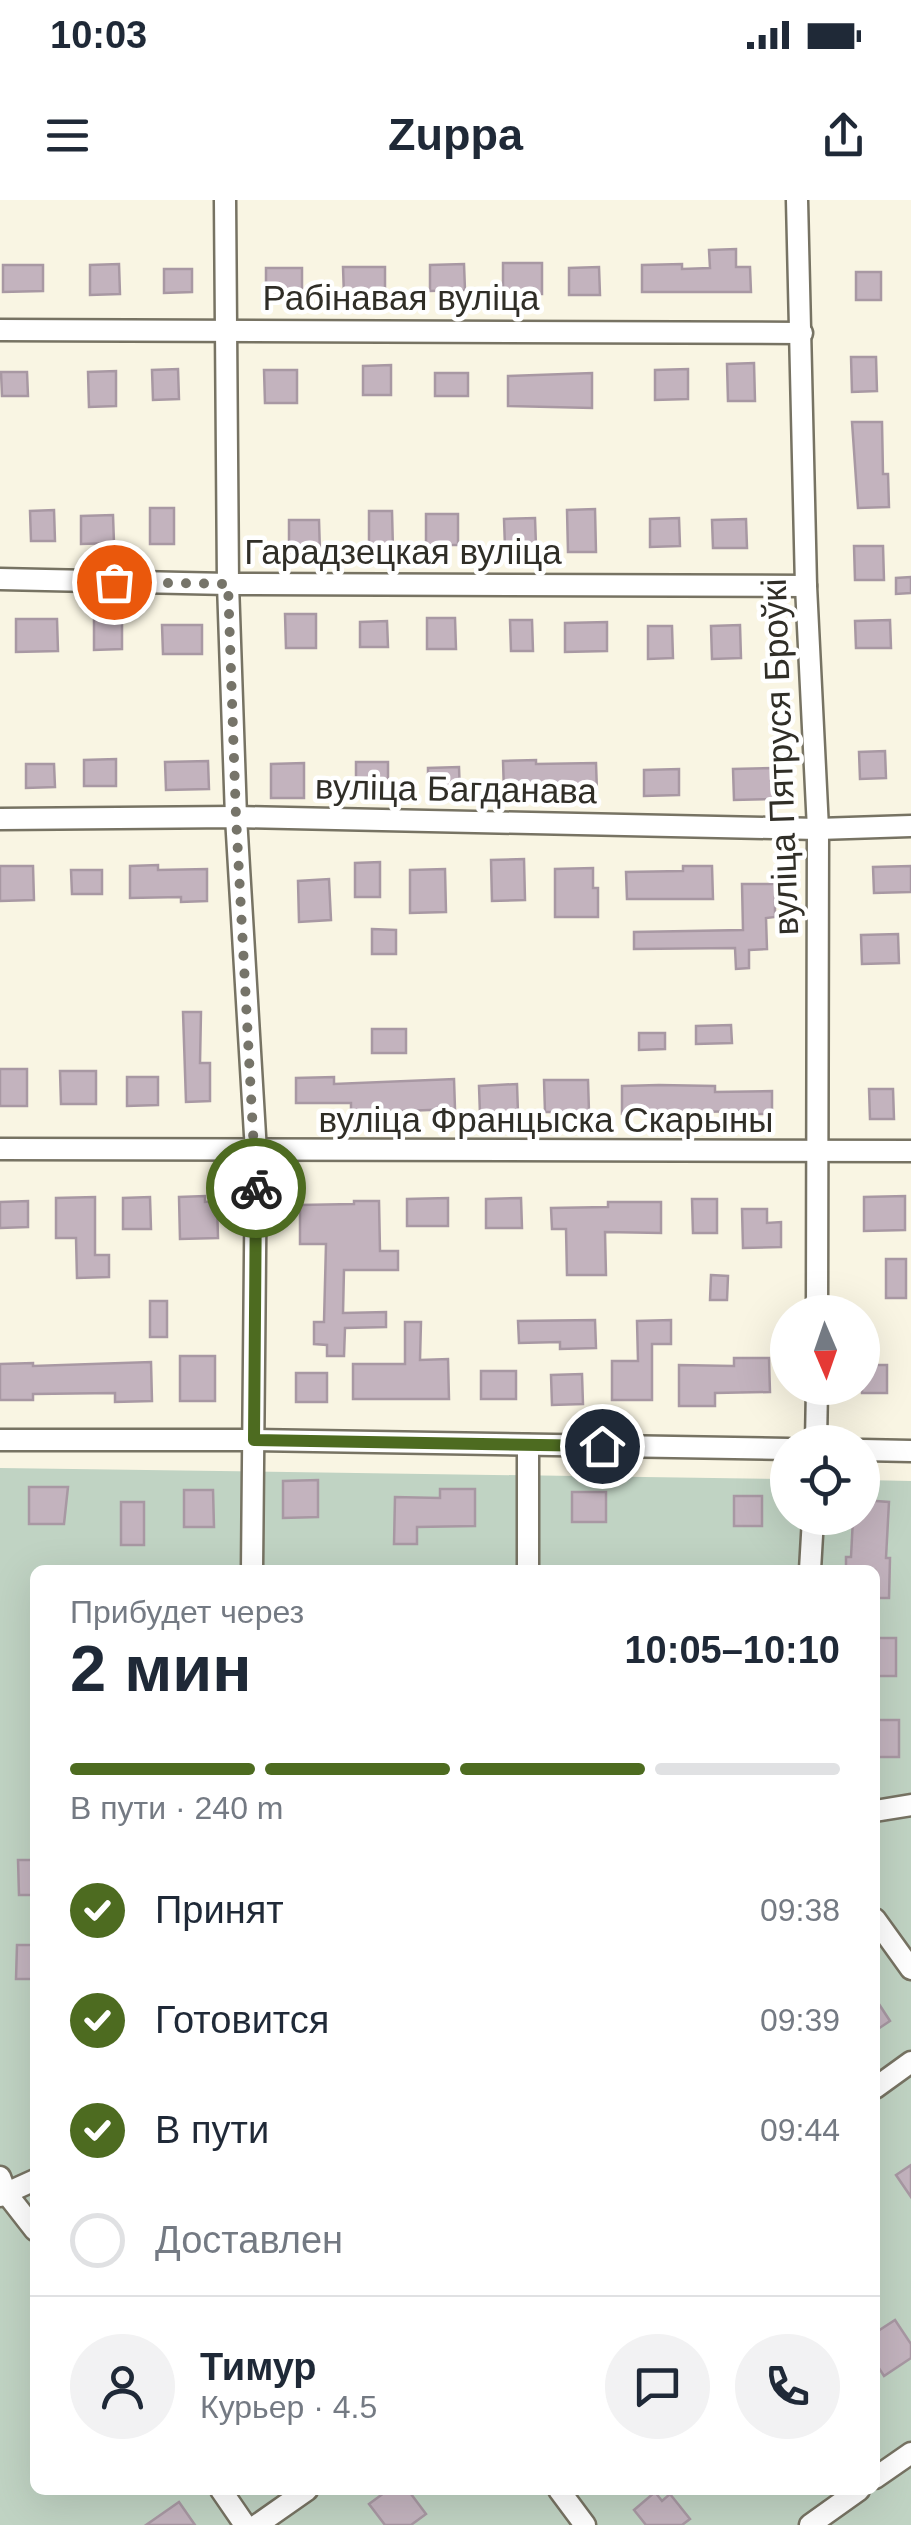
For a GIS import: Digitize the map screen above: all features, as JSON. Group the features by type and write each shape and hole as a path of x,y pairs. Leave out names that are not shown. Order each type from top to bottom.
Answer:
{"street":[{"path":"225,200 228,584 236,817 256,1152 252,1565"},
{"name":"вуліца Пятруся Броўкі","path":"797,200 806,586 818,829 818,1295"},
{"name":"Рабінавая вуліца","path":"0,330 802,332"},
{"name":"Гарадзецкая вуліца","path":"0,578 228,584 806,586"},
{"name":"вуліца Багданава","path":"0,819 236,817 818,829 911,826"},
{"name":"вуліца Францыска Скарыны","path":"0,1149 911,1152"},
{"path":"0,1440 254,1440 770,1450"},
{"path":"528,1446 528,1565"},
{"path":"880,1450 911,1450"},
{"path":"810,1565 812,1535"},
{"path":"880,1810 911,1806"},
{"path":"880,1926 911,1969"},
{"path":"880,2084 911,2062"},
{"path":"30,2181 2,2189 30,2224"},
{"path":"880,2475 911,2453"},
{"path":"224,2495 245,2525"},
{"path":"257,2525 299,2495"},
{"path":"563,2495 584,2525"},
{"path":"810,2525 851,2495"}],"green space":[{"path":"0,1468 770,1479 770,1535 880,1535 880,1480 911,1481 911,2525 0,2525"}],"building":[{"path":"736,249 736,267 750,267 751,292 642,292 642,265 710,268 709,250"},
{"path":"503,263 542,263 542,294 503,294"},
{"path":"119,264 120,294 90,295 90,265"},
{"path":"464,264 465,290 430,291 430,265"},
{"path":"3,265 43,265 43,291 3,292"},
{"path":"343,267 385,267 385,295 344,296"},
{"path":"599,267 600,295 569,295 569,268"},
{"path":"266,268 302,268 302,295 266,295"},
{"path":"164,269 192,269 192,292 164,293"},
{"path":"856,272 881,272 881,300 856,300"},
{"path":"851,357 876,357 877,391 852,392"},
{"path":"754,363 755,401 728,401 727,364"},
{"path":"391,365 391,395 363,395 363,366"},
{"path":"178,369 179,399 153,400 152,370"},
{"path":"688,369 688,399 655,400 655,370"},
{"path":"264,370 297,370 297,403 265,403"},
{"path":"116,371 116,406 89,407 88,372"},
{"path":"1,372 27,372 28,396 2,396"},
{"path":"435,373 468,373 468,396 435,396"},
{"path":"592,373 592,408 508,406 508,376"},
{"path":"852,422 882,422 883,474 888,474 889,507 858,508"},
{"path":"150,508 174,508 174,544 150,544"},
{"path":"595,509 596,552 568,552 567,510"},
{"path":"54,510 55,541 31,541 30,511"},
{"path":"369,511 392,511 393,550 369,551"},
{"path":"426,514 458,514 458,545 426,545"},
{"path":"113,515 114,543 81,544 81,516"},
{"path":"535,518 536,546 505,547 504,519"},
{"path":"679,518 680,546 650,547 650,519"},
{"path":"746,519 747,548 713,548 712,520"},
{"path":"289,520 319,520 320,553 289,553"},
{"path":"854,546 883,546 884,580 855,580"},
{"path":"911,577 911,593 896,594 896,578"},
{"path":"285,614 316,614 316,648 286,648"},
{"path":"94,618 122,618 122,649 94,650"},
{"path":"427,618 455,618 456,649 427,649"},
{"path":"16,619 57,619 58,651 16,652"},
{"path":"510,620 532,620 533,651 511,651"},
{"path":"890,620 891,648 856,648 855,621"},
{"path":"387,621 388,647 360,647 360,622"},
{"path":"607,622 607,651 565,652 565,623"},
{"path":"162,625 202,625 202,654 163,654"},
{"path":"740,625 741,658 712,659 711,626"},
{"path":"648,626 672,626 673,658 648,659"},
{"path":"885,751 886,778 860,779 859,752"},
{"path":"116,759 116,786 84,786 84,760"},
{"path":"536,760 536,764 596,763 597,792 504,792 503,761"},
{"path":"208,761 209,789 166,790 165,762"},
{"path":"356,762 388,762 388,794 356,794"},
{"path":"304,763 304,798 271,798 271,764"},
{"path":"26,764 54,764 55,787 26,788"},
{"path":"459,767 460,796 428,797 428,768"},
{"path":"773,768 774,799 734,800 733,769"},
{"path":"679,769 679,795 644,796 644,770"},
{"path":"524,859 525,900 492,901 491,860"},
{"path":"380,862 380,897 355,897 355,863"},
{"path":"158,865 158,870 207,869 207,901 130,898 130,866"},
{"path":"0,866 33,866 34,900 0,901"},
{"path":"683,866 712,866 713,899 627,899 626,872 683,871"},
{"path":"911,866 911,892 874,893 873,867"},
{"path":"593,868 598,917 555,917 555,869"},
{"path":"445,869 446,912 410,913 410,870"},
{"path":"71,870 102,870 102,894 72,894"},
{"path":"329,879 331,920 299,922 298,881"},
{"path":"742,884 775,884 775,917 766,918 767,949 749,950 749,968 736,969 735,948 634,949 634,932 743,930"},
{"path":"372,929 396,930 396,954 372,954"},
{"path":"898,934 899,963 862,964 861,935"},
{"path":"183,1012 201,1012 200,1063 210,1063 210,1101 186,1102"},
{"path":"731,1025 732,1043 696,1044 696,1026"},
{"path":"372,1029 406,1029 406,1053 372,1053"},
{"path":"639,1033 665,1033 665,1049 639,1050"},
{"path":"0,1069 27,1069 27,1106 0,1106"},
{"path":"60,1071 96,1071 96,1104 61,1104"},
{"path":"127,1077 158,1077 158,1105 127,1106"},
{"path":"334,1077 334,1084 454,1079 455,1109 351,1113 351,1103 296,1103 296,1078"},
{"path":"544,1080 588,1080 589,1112 545,1112"},
{"path":"517,1084 518,1113 480,1114 479,1086"},
{"path":"622,1086 715,1086 715,1092 772,1091 772,1114 622,1114"},
{"path":"869,1089 893,1089 894,1119 870,1119"},
{"path":"205,1196 205,1202 217,1201 218,1238 180,1239 179,1197"},
{"path":"905,1196 905,1230 864,1231 864,1197"},
{"path":"95,1197 95,1255 109,1255 109,1277 77,1278 76,1238 56,1238 56,1198"},
{"path":"150,1197 151,1229 123,1229 123,1198"},
{"path":"448,1198 448,1226 407,1226 407,1199"},
{"path":"521,1198 522,1228 486,1228 486,1199"},
{"path":"692,1199 717,1199 717,1233 693,1233"},
{"path":"28,1201 28,1227 0,1228 0,1202"},
{"path":"379,1201 380,1251 398,1251 398,1270 344,1270 343,1313 386,1312 386,1327 345,1328 344,1356 327,1356 327,1345 314,1344 314,1322 324,1322 326,1244 300,1244 300,1205"},
{"path":"608,1202 661,1202 661,1233 605,1232 606,1275 567,1275 566,1229 552,1229 551,1208 608,1207"},
{"path":"742,1209 767,1209 767,1223 781,1222 781,1247 743,1248"},
{"path":"886,1259 906,1259 906,1298 886,1298"},
{"path":"711,1275 728,1276 727,1300 710,1300"},
{"path":"150,1301 167,1301 167,1337 150,1337"},
{"path":"595,1320 596,1348 560,1349 560,1342 519,1343 518,1321"},
{"path":"671,1320 671,1344 652,1344 652,1400 612,1400 612,1361 638,1361 637,1321"},
{"path":"405,1322 421,1322 420,1360 448,1359 449,1399 353,1399 353,1364 405,1364"},
{"path":"180,1356 215,1356 215,1401 180,1401"},
{"path":"734,1358 769,1358 770,1392 715,1393 715,1406 679,1406 679,1365 734,1366"},
{"path":"151,1362 152,1401 115,1402 115,1393 33,1394 33,1400 0,1400 0,1364"},
{"path":"880,1365 887,1365 887,1393 880,1393"},
{"path":"481,1371 516,1371 516,1399 481,1399"},
{"path":"296,1373 327,1373 327,1402 296,1402"},
{"path":"582,1374 583,1404 552,1405 551,1375"},
{"path":"318,1480 318,1517 283,1518 283,1481"},
{"path":"29,1487 68,1487 64,1524 29,1524"},
{"path":"440,1489 475,1489 475,1526 417,1527 417,1544 394,1544 395,1497 440,1498"},
{"path":"184,1490 213,1490 214,1527 184,1527"},
{"path":"572,1492 606,1492 606,1522 572,1522"},
{"path":"734,1496 762,1496 762,1526 734,1526"},
{"path":"880,1501 889,1502 889,1598 880,1598 880,1565 846,1565 846,1557 851,1557 852,1535 880,1535"},
{"path":"121,1502 144,1502 144,1545 121,1545"},
{"path":"880,1638 896,1638 896,1676 880,1676"},
{"path":"880,1720 899,1720 899,1757 880,1757"},
{"path":"18,1860 30,1860 30,1895 19,1895"},
{"path":"17,1945 30,1945 30,1979 16,1979"},
{"path":"880,2006 890,2021 880,2028"},
{"path":"911,2165 911,2197 896,2175"},
{"path":"895,2320 911,2344 911,2358 884,2376 880,2370 880,2330"},
{"path":"381,2495 412,2495 426,2514 411,2525 385,2525 369,2504"},
{"path":"652,2495 662,2501 671,2495 690,2519 682,2525 646,2525 634,2510"},
{"path":"179,2502 195,2525 146,2525"}],"way so far":[{"path":"114,582 228,584 256,1188"}],"route":[{"path":"256,1188 254,1440 602,1446"}]}
